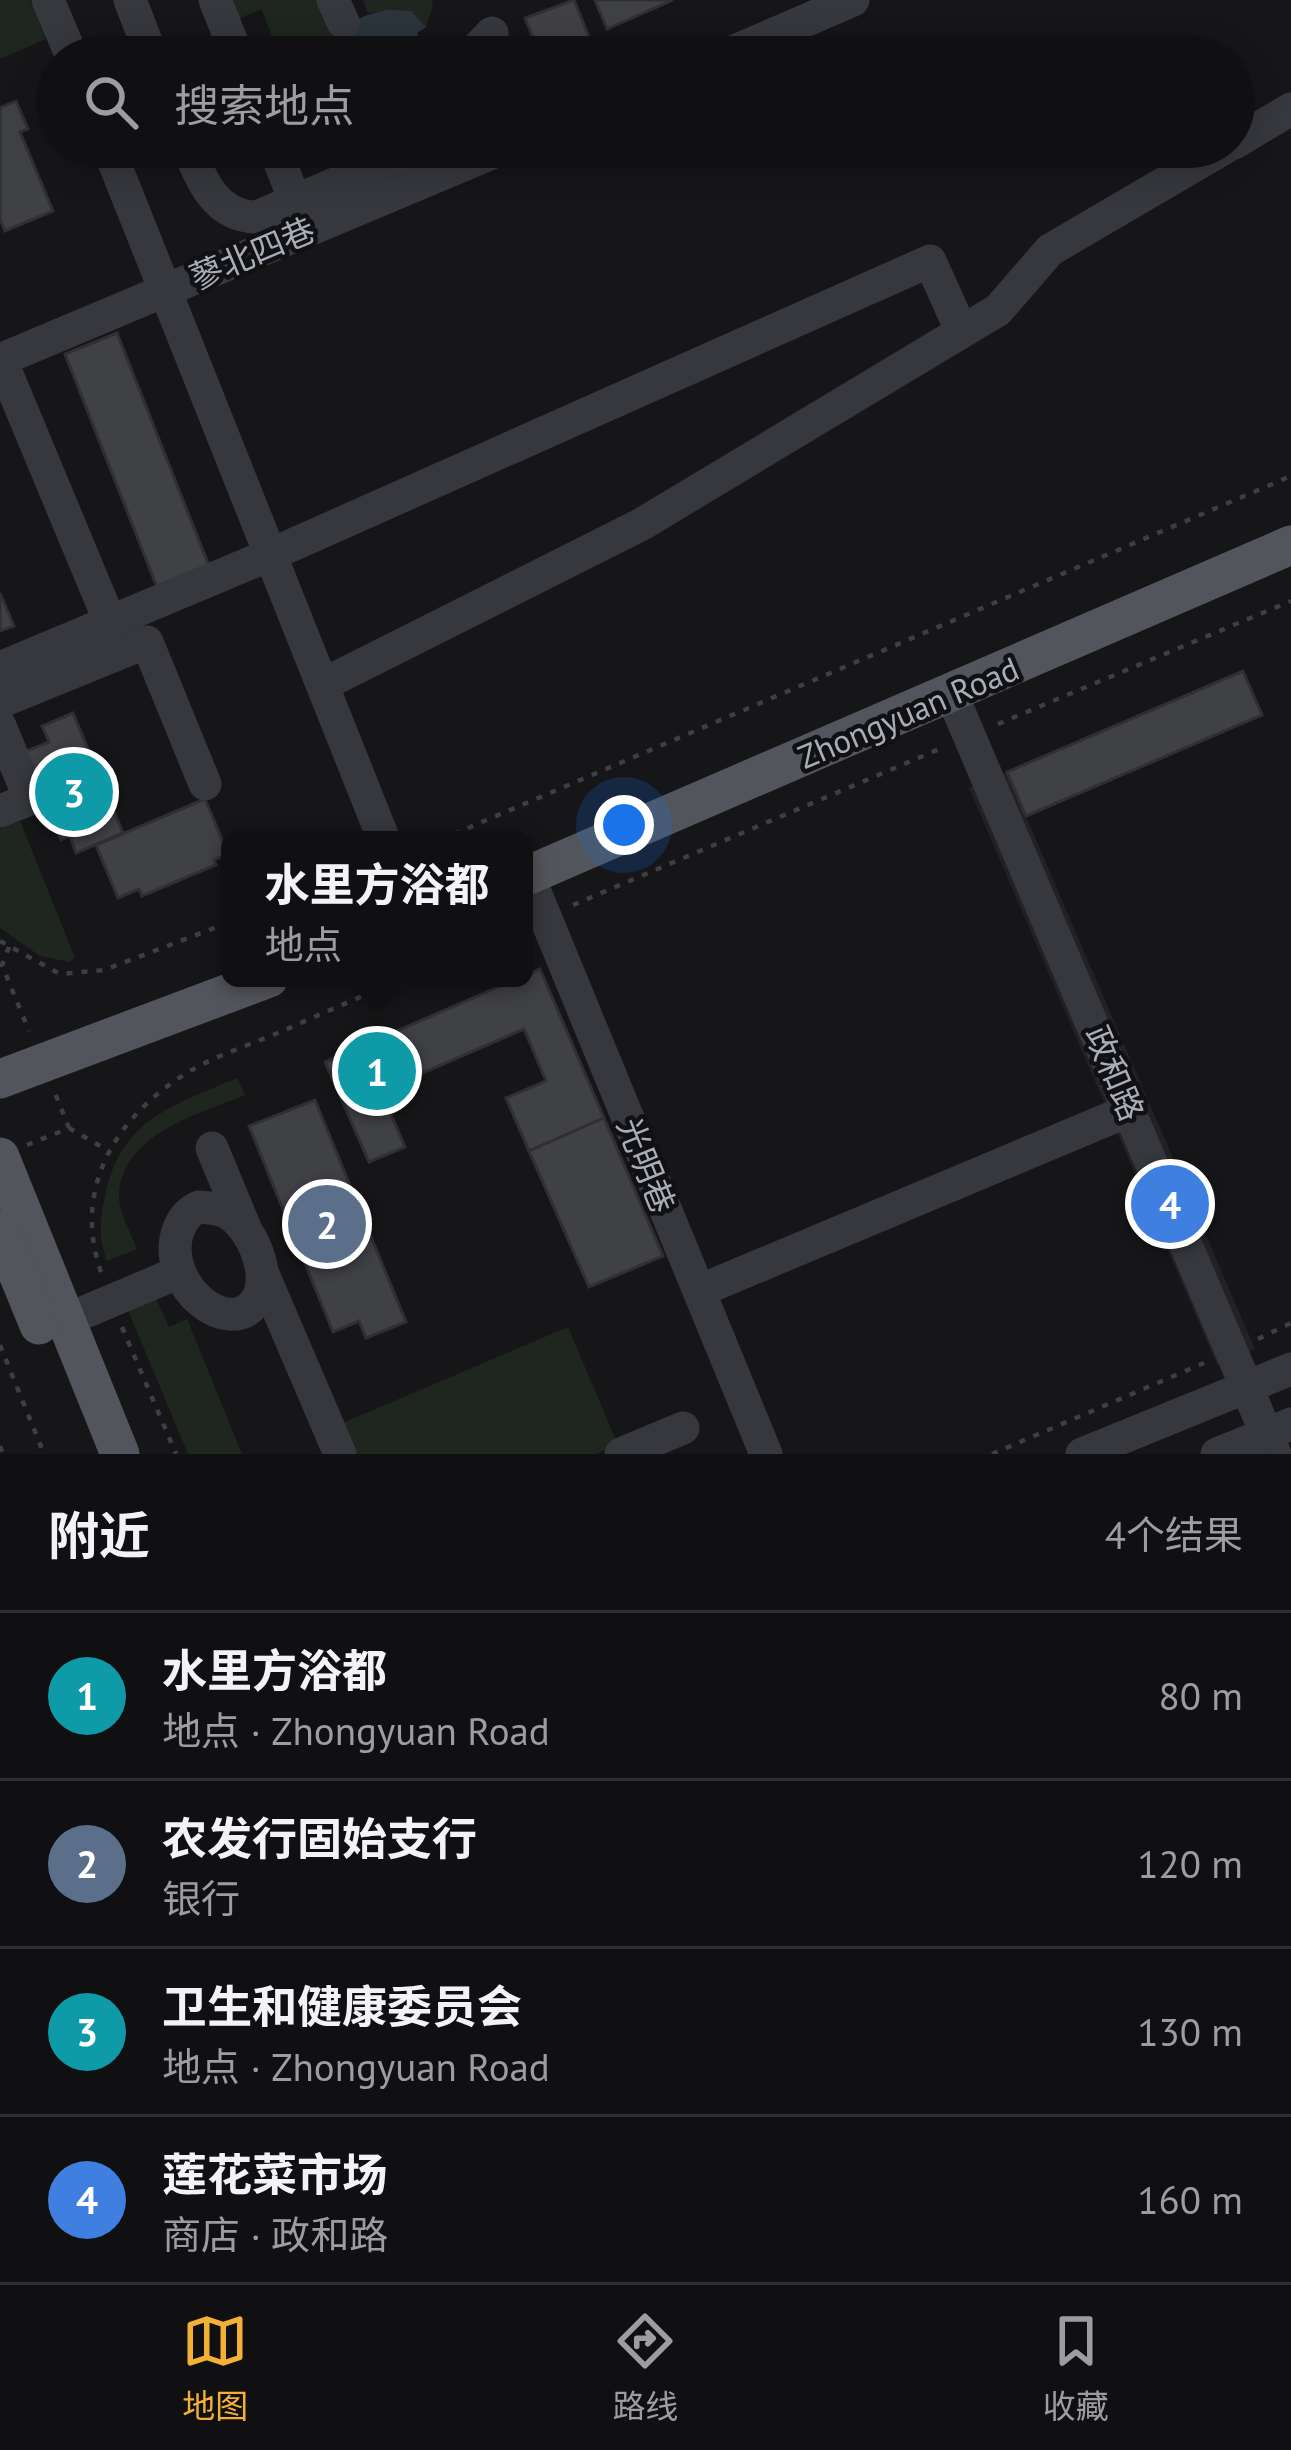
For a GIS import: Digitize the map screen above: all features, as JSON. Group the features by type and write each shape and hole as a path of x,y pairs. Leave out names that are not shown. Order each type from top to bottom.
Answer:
{"main road":[{"name":"Zhongyuan Road","path":"533,873 1291,545"},
{"path":"0,1078 245,987"},
{"path":"0,1157 120,1454"},
{"path":"0,1230 92,1454"}],"street":[{"path":"48,0 63,36"},
{"path":"130,0 144,36"},
{"path":"215,0 230,36"},
{"path":"753,36 787,14 853,0"},
{"path":"1255,130 1291,109"},
{"path":"117,168 380,831"},
{"path":"199,168 217,202 242,217 257,217 373,168"},
{"path":"283,168 296,201"},
{"name":"蓼北四巷","path":"1,360 456,168"},
{"path":"324,684 642,524 998,310 1051,250 1191,168"},
{"path":"0,668 272,554 930,261 961,330"},
{"path":"1,360 110,622"},
{"path":"0,702 147,642 205,784"},
{"name":"政和路","path":"951,693 1247,1387 1278,1437"},
{"path":"0,726 30,799 0,811"},
{"name":"光明巷","path":"533,890 766,1454"},
{"path":"698,1291 1130,1110"},
{"path":"212,1148 340,1454"},
{"path":"248,1235 227,1212 192,1209 176,1241 177,1273 184,1287 202,1302 218,1312 236,1314 256,1302 263,1274"},
{"path":"66,1320 177,1273"},
{"path":"1082,1454 1291,1369"},
{"path":"621,1454 683,1428"},
{"path":"1217,1454 1278,1437"}],"path":[{"path":"461,831 1291,476"},
{"path":"546,917 1291,601"},
{"path":"0,941 61,974 104,970 221,925"},
{"path":"0,966 9,947"},
{"path":"123,1131 144,1105 199,1067 383,987"},
{"path":"69,1128 109,1151"},
{"path":"992,1454 1291,1324"},
{"path":"0,1346 44,1454"},
{"path":"0,1446 3,1454"}],"shaded area":[{"path":"0,0 30,0 45,36 36,36 36,43 0,59"},
{"path":"226,0 320,0 336,36 272,36 261,9 234,21"},
{"path":"363,0 431,0 433,5 426,27 407,14 368,13"},
{"path":"411,11 426,27 418,36 338,36 367,15"},
{"path":"1007,772 1255,1349 1217,1365 969,788"},
{"path":"20,821 75,958 69,962 40,956 0,928 0,828"},
{"path":"237,1078 245,1095 166,1129 133,1157 119,1196 137,1249 107,1261 102,1213 123,1149 171,1107"},
{"path":"155,1296 169,1327 187,1319 242,1454 188,1454 127,1308"},
{"path":"568,1327 618,1445 596,1454 353,1454 340,1424"}],"building":[{"path":"574,0 589,36 532,36 525,18"},
{"path":"595,0 673,0 607,29"},
{"path":"16,101 28,129 20,132 53,211 5,231 0,219 0,108"},
{"path":"117,333 209,566 157,587 65,354"},
{"path":"0,593 14,626 0,631"},
{"path":"1243,671 1262,715 1026,816 1007,772"},
{"path":"73,713 123,833 76,853 70,836 61,840 24,752 49,742 42,726"},
{"path":"205,799 221,837 221,857 214,860 216,865 142,896 139,889 118,898 96,845"},
{"path":"540,969 604,1118 529,1151 506,1098 546,1081 524,1029 381,1091 405,1147 369,1162 325,1062 498,987 533,987 533,972"},
{"path":"315,1100 406,1322 366,1338 359,1321 333,1332 249,1126"},
{"path":"604,1118 663,1256 589,1287 529,1151"}],"place":[{"name":"卫生和健康委员会","path":"74,792"},
{"name":"水里方浴都","path":"377,1071"},
{"name":"莲花菜市场","path":"1170,1204"},
{"name":"农发行固始支行","path":"327,1224"}]}
